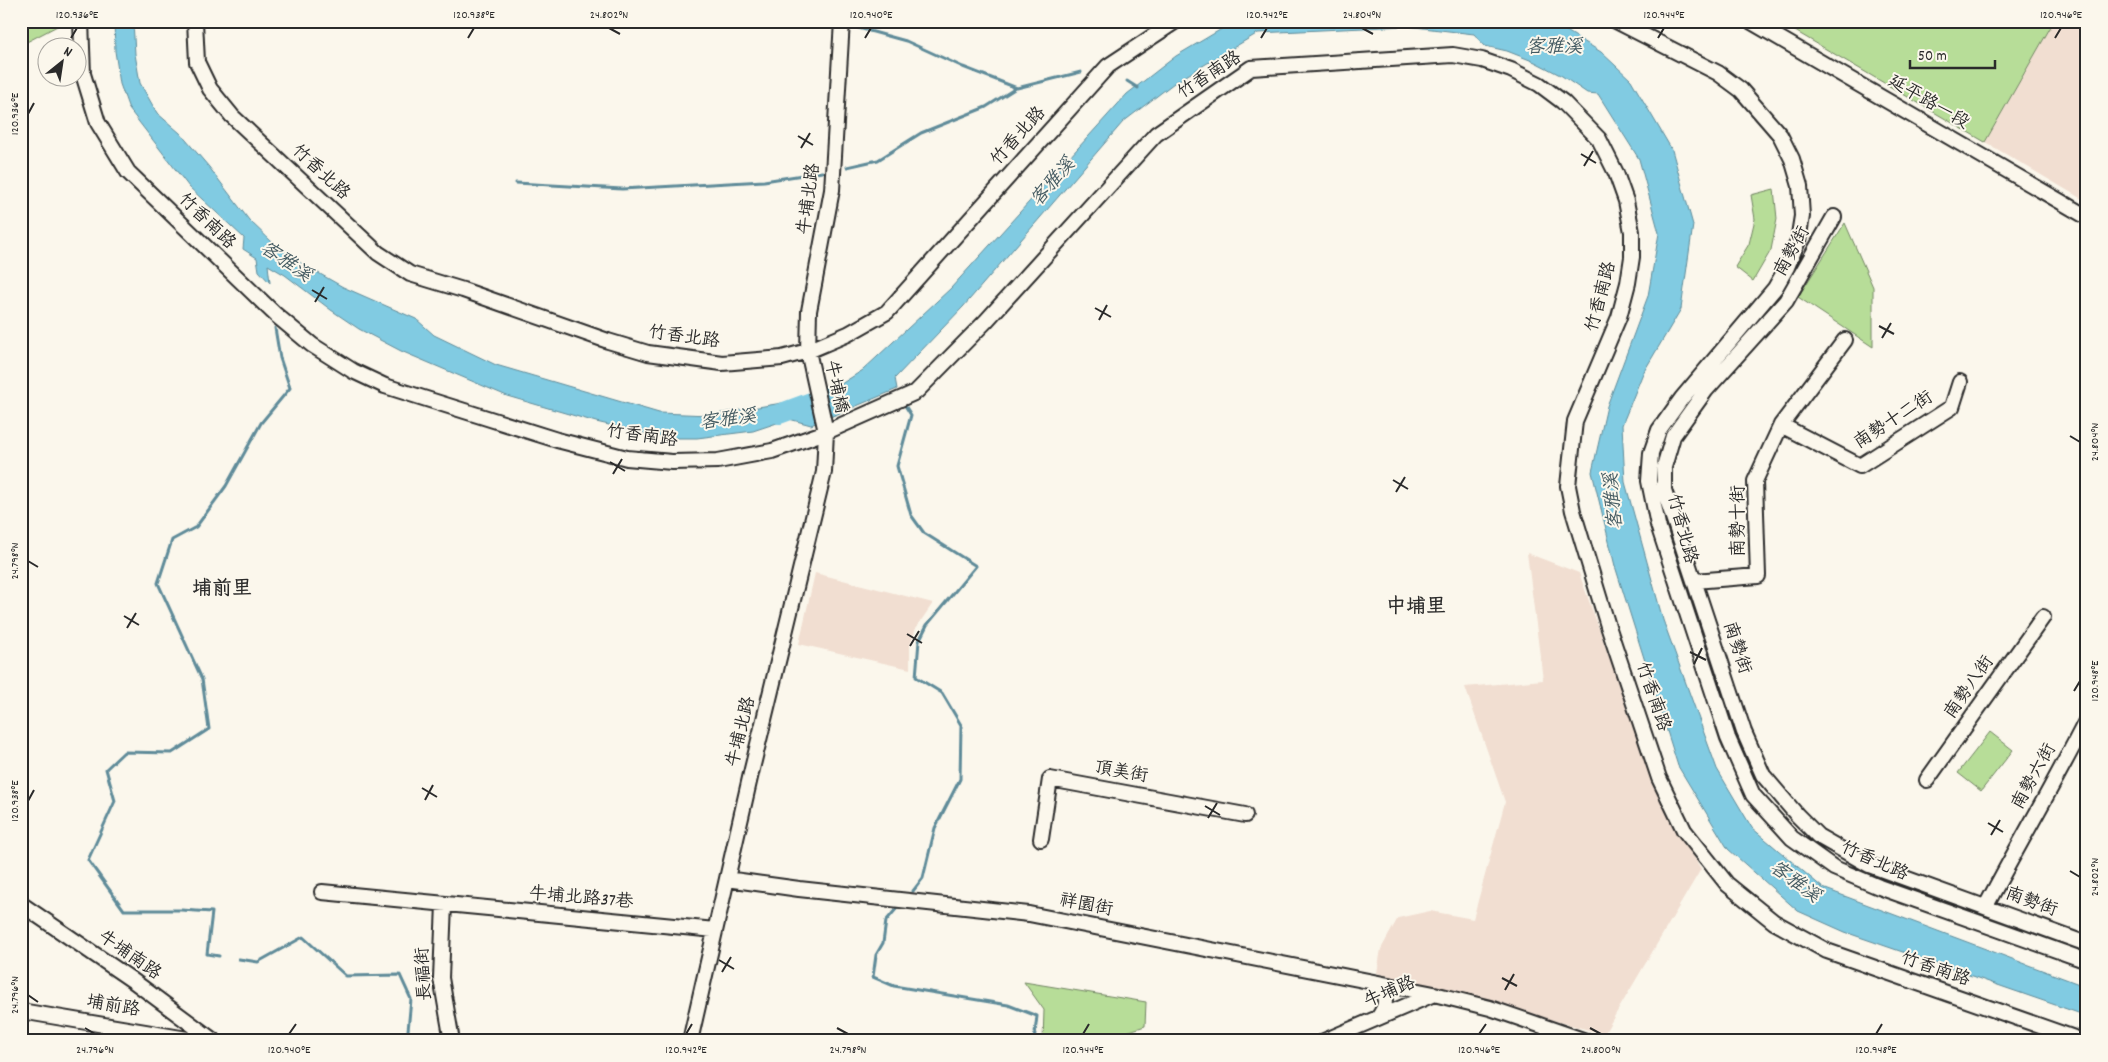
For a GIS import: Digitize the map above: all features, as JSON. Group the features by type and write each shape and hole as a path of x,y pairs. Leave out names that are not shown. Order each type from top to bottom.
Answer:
{"street":[{"name":"竹香南路","path":"81,21 83,74 98,123 128,172 276,315 312,345 353,371 385,386 557,440 627,458 672,462 718,461 772,451 826,432 916,392 986,322 1156,134 1251,68 1453,55 1482,60 1511,70 1539,84 1563,102 1599,139 1616,173 1626,201 1632,232 1632,257 1628,283 1619,317 1575,421 1570,451 1568,486 1608,626 1659,778 1684,830 1727,884 1774,922 1827,951 2083,1041"},
{"name":"竹香北路","path":"195,21 197,62 210,88 232,116 378,253 410,274 463,290 648,354 722,363 782,358 808,351 848,334 887,312 1108,66 1176,21"},
{"name":"牛埔北路","path":"808,351 810,311 832,190 842,21"},
{"name":"竹香北路","path":"1616,21 1718,73 1741,90 1780,135 1792,159 1800,186 1802,216 1798,241 1775,288 1682,398 1660,430 1651,453 1649,481 1658,525 1728,738 1753,795 1792,838 1834,868 1879,888 2087,961"},
{"name":"延平路一段","path":"1750,21 2087,217"},
{"name":"南勢街","path":"1834,217 1786,301 1706,390 1673,436 1664,467 1664,490 1748,741 1763,775 1797,815 1818,836 1869,865 2087,944"},
{"name":"南勢十街","path":"1694,581 1758,576 1755,481 1781,425 1845,340"},
{"name":"牛埔橋","path":"808,351 826,432"},
{"name":"南勢十二街","path":"1781,425 1860,466 1952,406 1960,382"},
{"name":"牛埔北路","path":"690,1041 752,769 824,472 826,432"},
{"name":"南勢八街","path":"1927,780 2043,617"},
{"name":"南勢六街","path":"1986,906 2058,777 2087,719"},
{"name":"頂美街","path":"1041,839 1050,780 1245,815"},
{"name":"祥園街","path":"727,879 799,889 1029,914 1434,994"},
{"name":"牛埔北路37巷","path":"322,892 715,930"},
{"name":"牛埔南路","path":"21,904 132,980 214,1041"},
{"name":"長福街","path":"444,904 442,978 452,1041"},
{"path":"1370,982 1382,992 1386,1001 1384,1010 1378,1018"},
{"name":"牛埔路","path":"1324,1041 1434,994 1490,1008 1586,1041"},
{"name":"埔前路","path":"21,1010 200,1041"}],"shaded area":[{"path":"2054,21 2087,21 2087,202 1985,142"},
{"path":"1527,553 1579,573 1661,801 1701,869 1604,1034 1377,973 1381,949 1398,918 1430,911 1473,919 1505,802 1465,687 1543,680"},
{"path":"815,573 933,603 916,628 910,646 910,669 799,644"}],"green space":[{"path":"21,21 59,21 61,24 21,45"},
{"path":"1778,21 2054,21 1985,142"},
{"path":"1774,189 1777,219 1771,250 1753,281 1735,267 1749,244 1755,219 1751,195"},
{"path":"1845,223 1873,287 1873,347 1798,297"},
{"path":"1990,732 2013,750 1981,791 1958,773"},
{"path":"1024,982 1146,1002 1145,1026 1098,1041 1043,1041 1044,1010"}],"water":[{"name":"客雅溪","path":"114,21 133,21 135,54 140,83 157,113 180,133 209,167 249,220 272,242 299,262 343,287 416,319 434,335 496,365 659,413 710,415 794,401 808,405 863,370 951,288 1127,94 1176,56 1235,21 1547,21 1565,30 1601,52 1631,80 1672,150 1693,225 1681,309 1643,373 1622,425 1625,482 1663,620 1717,769 1752,828 1823,888 2087,987 2087,1016 1845,932 1798,911 1728,849 1678,766 1615,566 1592,472 1607,406 1648,296 1659,233 1639,159 1598,94 1587,93 1562,76 1535,62 1507,51 1485,46 1474,34 1406,26 1258,33 1174,83 1123,122 963,307 895,378 897,389 811,425 789,419 753,431 697,438 670,438 596,422 507,396 401,351 359,329 285,275 268,265 270,283 259,271 257,258 243,249 244,238 189,187 129,109 120,84 115,51"}],"waterway":[{"path":"787,21 802,25 831,26"},
{"path":"855,27 906,41 963,67 1017,88 1081,72"},
{"path":"1127,81 1138,88"},
{"path":"847,167 878,160 921,133 986,107 1016,88"},
{"path":"516,183 622,189 764,181 822,172"},
{"path":"219,956 207,954 212,912 124,910 88,860 115,801 106,769 124,752 172,753 209,729 202,679 158,583 172,540 196,527 226,486 261,423 290,388 280,358 275,328"},
{"name":"客雅溪","path":"779,414 836,393"},
{"path":"904,404 911,415 897,466 911,515 924,533 976,566 927,625 919,641 916,677 942,693 961,725 960,779 935,828 923,878 913,891"},
{"path":"897,908 886,921 883,943 876,955 873,977 894,986 1008,1005 1037,1016 1034,1041"},
{"path":"239,959 258,962 303,937 346,976 400,975 411,999 407,1041"}],"district":[{"name":"埔前里","path":"222,590"},
{"name":"中埔里","path":"1416,608"}]}
